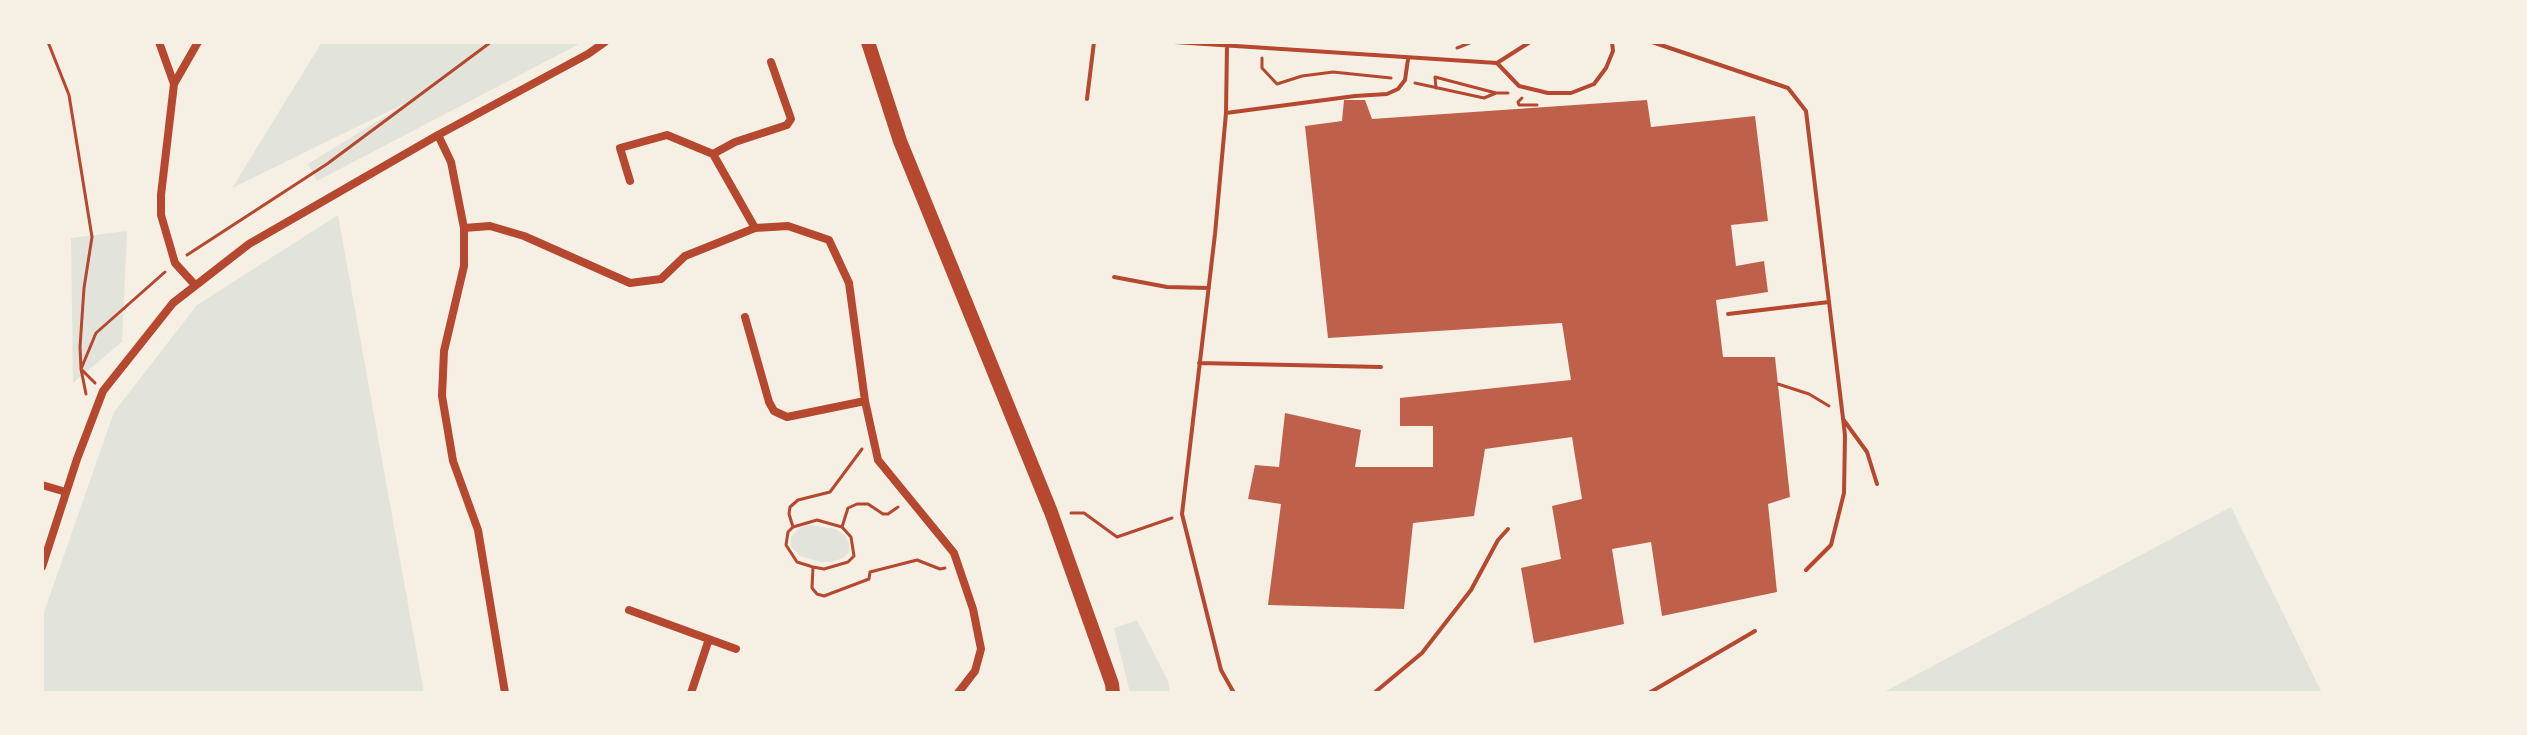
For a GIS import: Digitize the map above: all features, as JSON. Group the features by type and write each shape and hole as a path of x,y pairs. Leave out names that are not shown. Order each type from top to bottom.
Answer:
{"main road":[{"path":"868,42 900,141 1051,512 1113,693"}],"street":[{"path":"159,42 174,84"},
{"path":"195,285 175,263 164,228 161,195 174,84 198,42"},
{"path":"42,567 103,391 173,303 249,244 605,42"},
{"path":"713,154 735,142 787,125 791,119 771,62"},
{"path":"438,135 451,162 464,228 464,266 444,351 442,396 453,461 478,530 505,693"},
{"path":"630,181 620,148 667,135 713,154 755,228"},
{"path":"464,228 490,226 524,236 630,283 661,279 685,256 755,228 788,226 829,240 849,283 865,401 878,460 954,553 973,609 981,649 975,671 958,693"},
{"path":"745,317 774,411 787,417 865,401"},
{"path":"42,485 66,492"},
{"path":"629,610 736,649"},
{"path":"691,693 709,639"}],"lane":[{"path":"1087,99 1094,42"},
{"path":"1174,42 1497,63 1530,42"},
{"path":"1497,63 1519,86 1548,93 1571,93 1594,84 1606,68 1613,51 1612,42"},
{"path":"1652,42 1788,88 1806,111 1843,419 1844,493 1831,545 1806,570"},
{"path":"1227,45 1226,113 1182,514 1221,670 1234,693"},
{"path":"1226,113 1387,94 1398,89 1405,80 1408,59"},
{"path":"1114,277 1167,287 1209,288"},
{"path":"1728,314 1830,302"},
{"path":"1199,363 1381,367"},
{"path":"1843,419 1867,452 1877,484"},
{"path":"1374,693 1422,653 1471,590 1498,540 1508,529"},
{"path":"1649,693 1755,631"}],"path":[{"path":"48,42 69,95 92,237 84,288 80,347 81,369 92,421"},
{"path":"81,369 96,333 175,263 327,164 491,42"},
{"path":"1455,42 1454,49 1472,42"},
{"path":"1436,88 1435,77 1496,93"},
{"path":"81,369 103,391"},
{"path":"1778,384 1809,394 1843,419"},
{"path":"793,527 790,507 798,500 830,492 865,444 874,440"},
{"path":"842,527 848,508 857,504 868,504 888,514 909,499"},
{"path":"1051,512 1084,513 1117,537 1182,514"},
{"path":"817,520 842,527 851,537 854,556 848,562 824,569 797,562 785,540 793,527 817,520"},
{"path":"813,567 812,588 824,596 869,579 870,572 917,560 940,569 957,565"}],"shaded area":[{"path":"322,42 583,42 317,181 308,164 410,101 232,188"},
{"path":"338,215 424,693 42,693 42,618 114,412 197,305"},
{"path":"127,231 122,342 73,383 71,238"},
{"path":"2231,507 2322,693 1882,693"},
{"path":"810,525 835,529 846,536 849,553 832,562 800,556 791,547 791,537 799,528"},
{"path":"1137,620 1168,681 1170,693 1130,693 1114,628"}],"building":[{"path":"1344,100 1365,100 1372,119 1647,100 1651,127 1755,116 1768,221 1731,225 1736,266 1764,261 1768,292 1716,300 1723,357 1775,357 1790,497 1768,504 1777,592 1662,616 1651,542 1612,549 1624,624 1534,643 1521,568 1561,559 1552,506 1582,499 1572,437 1485,449 1474,516 1413,523 1404,609 1268,605 1281,504 1248,499 1255,465 1279,467 1285,413 1361,430 1355,467 1433,467 1433,426 1400,426 1400,398 1571,380 1562,323 1328,338 1305,126 1342,121"}]}
